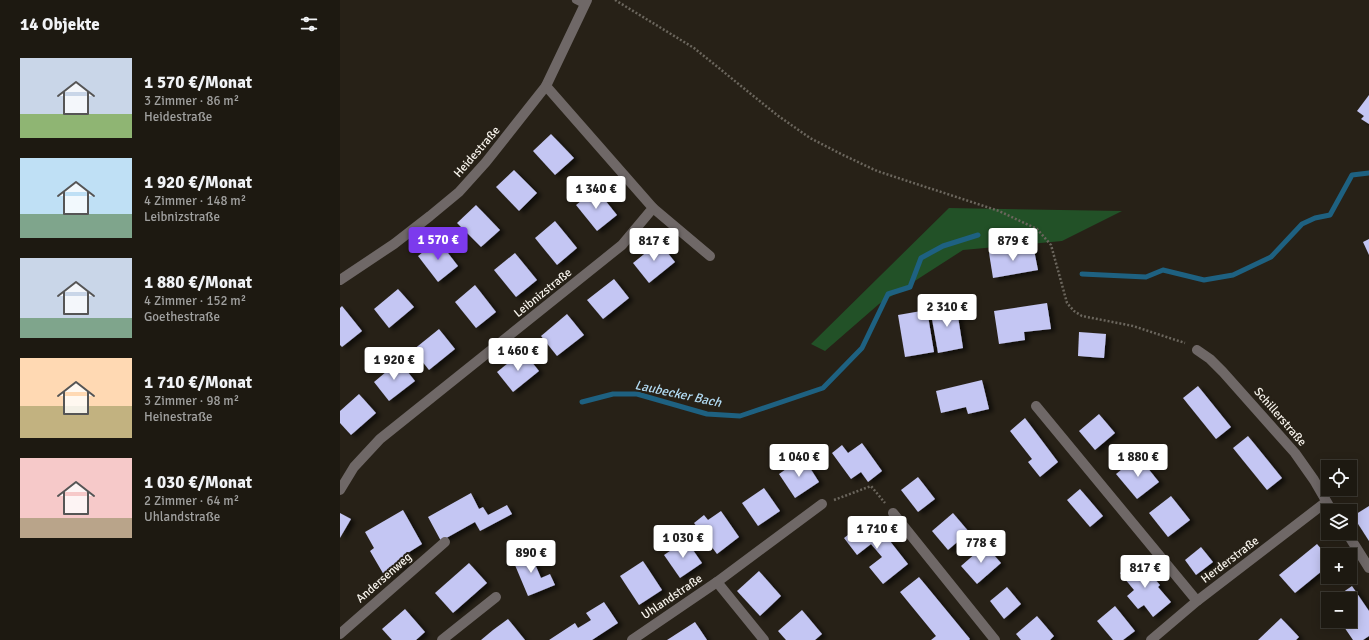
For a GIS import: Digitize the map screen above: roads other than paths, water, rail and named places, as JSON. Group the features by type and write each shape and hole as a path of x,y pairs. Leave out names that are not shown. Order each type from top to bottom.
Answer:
{"street":[{"name":"Heidestraße","path":"340,280 394,244 459,192 510,134 546,86 582,1"},
{"path":"546,86 653,208 710,256"},
{"name":"Leibnizstraße","path":"340,490 354,467 380,439 622,245 653,208"},
{"name":"Schillerstraße","path":"1197,350 1210,359 1223,372 1295,453 1314,480 1326,502"},
{"path":"1036,406 1197,601"},
{"name":"Herderstraße","path":"1151,640 1197,601 1326,502"},
{"name":"Uhlandstraße","path":"632,640 717,582 822,504"},
{"path":"893,513 995,640"},
{"path":"1351,540 1369,568"},
{"name":"Andersenweg","path":"340,634 445,542"},
{"path":"717,582 764,640"},
{"path":"442,640 496,597"}],"waterway":[{"name":"Laubecker Bach","path":"1082,274 1146,277 1163,270 1204,280 1233,275 1271,257 1302,224 1315,218 1330,215 1352,175 1369,173"},
{"name":"Laubecker Bach","path":"582,402 613,394 637,394 707,414 740,416 823,388 862,348 888,294 910,287 921,258 943,246 978,235"}]}
